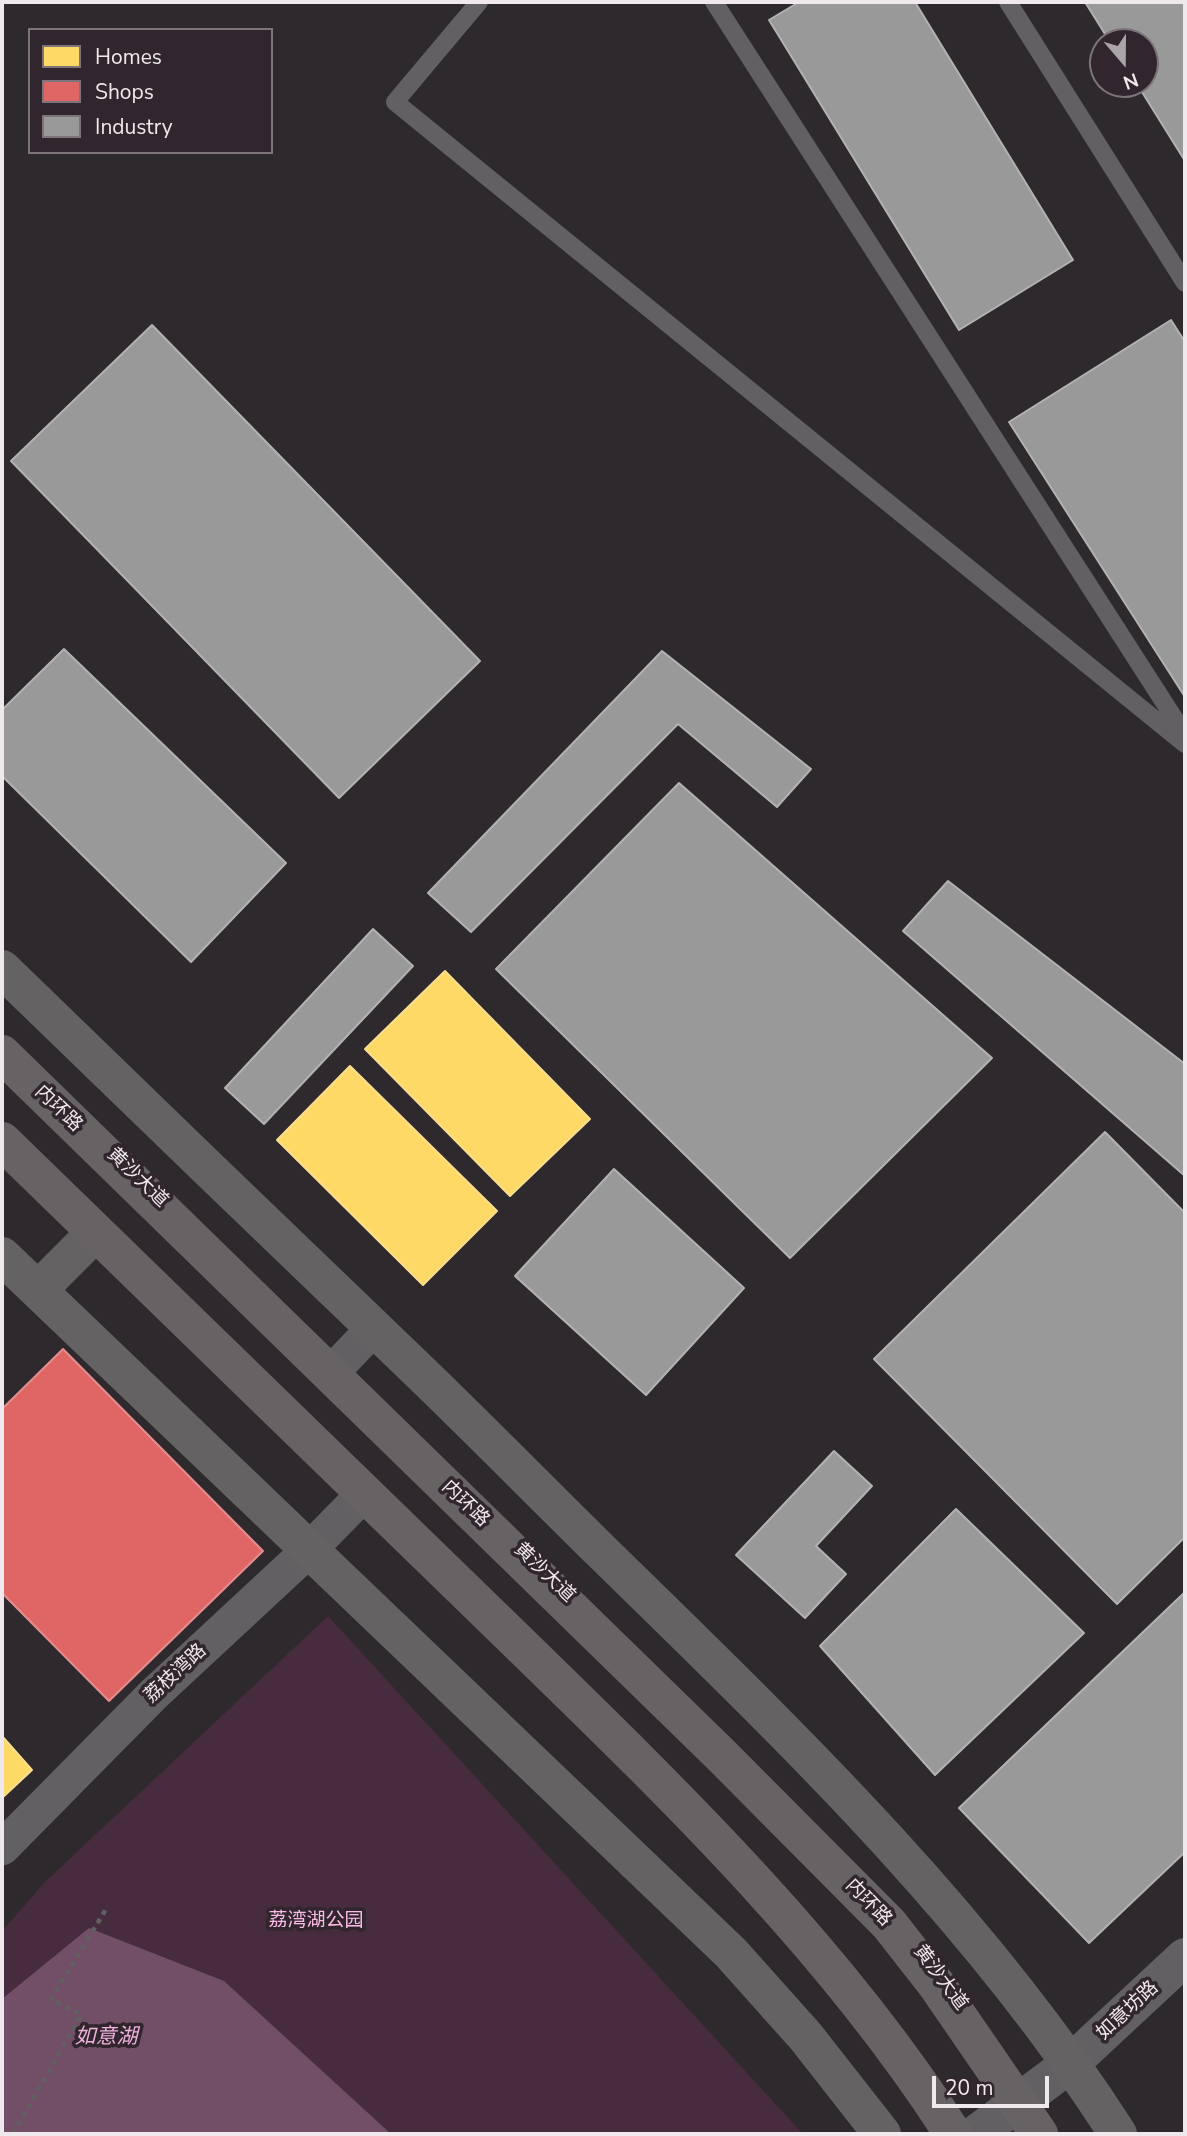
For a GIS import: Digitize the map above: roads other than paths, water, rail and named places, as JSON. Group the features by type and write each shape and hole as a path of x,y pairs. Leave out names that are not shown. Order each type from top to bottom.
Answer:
{"highway":[{"name":"黄沙大道","path":"2,1047 818,1841 907,1936 946,1985 1046,2134"},
{"name":"内环路","path":"2,1054 703,1737 889,1924 936,1984 1039,2134"},
{"path":"2,1141 413,1539 679,1803 764,1893 848,1991 911,2070 953,2134"},
{"path":"2,1156 86,1242 354,1504 689,1826 774,1914 834,1979 901,2065 946,2134"}],"main road":[{"path":"2,969 423,1375 813,1761 946,1906 1071,2063 1118,2134"},
{"path":"38,1290 86,1242"},
{"path":"3,1258 731,1953 806,2038 882,2134"}],"street":[{"path":"334,1370 373,1329"},
{"name":"荔枝湾路","path":"2,1848 154,1694 309,1550 354,1504"},
{"name":"如意坊路","path":"976,2134 1071,2063 1185,1957"}],"lane":[{"path":"478,2 395,102 1185,744"},
{"path":"1008,2 1185,283"},
{"path":"721,4 1185,734"}],"water":[{"name":"如意湖","path":"89,1928 224,1981 391,2134 2,2134 2,1999"}],"park label":[{"name":"荔湾湖公园","path":"316,1921"}]}
